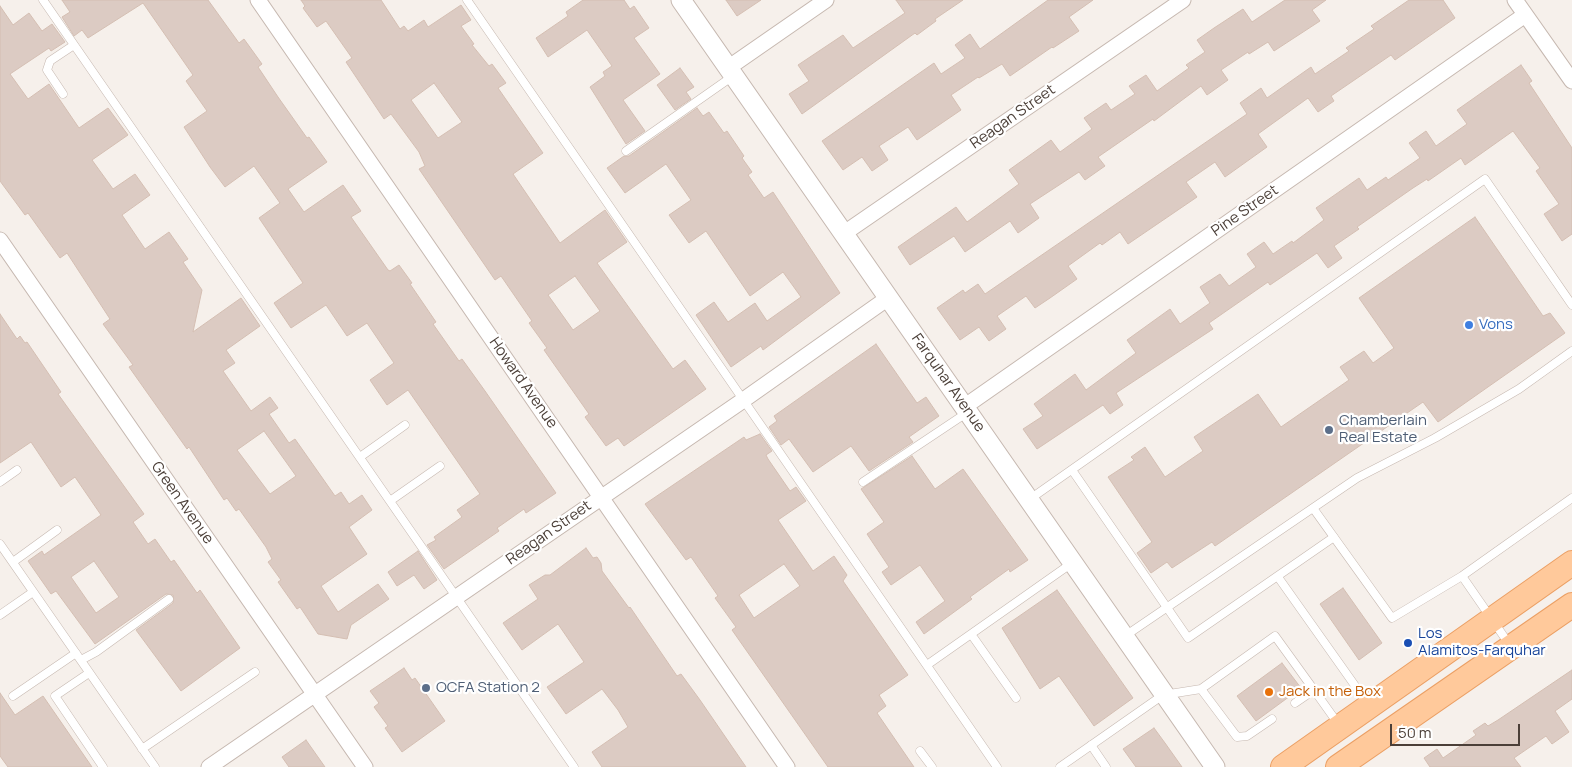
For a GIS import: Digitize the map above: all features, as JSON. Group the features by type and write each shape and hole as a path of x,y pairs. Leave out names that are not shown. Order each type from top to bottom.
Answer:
{"main road":[{"path":"1283,767 1368,705 1572,563"},
{"path":"1338,767 1510,646 1572,605"}],"street":[{"name":"Howard Avenue","path":"258,0 787,767"},
{"name":"Farquhar Avenue","path":"681,0 1163,695 1215,767"},
{"path":"731,72 826,0"},
{"name":"Reagan Street","path":"843,234 1183,0"},
{"path":"1515,0 1572,81"},
{"name":"Pine Street","path":"966,409 1525,15"},
{"name":"Green Avenue","path":"0,240 365,767"},
{"name":"Reagan Street","path":"209,767 601,496 742,401 888,298"}],"lane":[{"path":"42,0 574,767"},
{"path":"467,0 742,401 997,767"},
{"path":"63,94 47,70 50,61 74,45"},
{"path":"626,151 731,72"},
{"path":"1029,500 1485,179 1572,305"},
{"path":"1123,637 1357,478 1435,438 1519,389 1572,351"},
{"path":"863,482 966,409"},
{"path":"360,457 405,426"},
{"path":"390,501 440,466"},
{"path":"0,482 17,470"},
{"path":"1072,470 1188,638 1334,537"},
{"path":"1313,508 1392,618 1462,576 1572,498"},
{"path":"13,562 57,530"},
{"path":"0,544 155,767"},
{"path":"927,666 1072,563"},
{"path":"1462,576 1510,646"},
{"path":"1278,577 1368,705"},
{"path":"0,615 33,592"},
{"path":"13,696 78,656 96,652 169,599"},
{"path":"971,634 1016,698"},
{"path":"1060,767 1163,695 1201,689 1275,636 1340,725"},
{"path":"142,749 255,672"},
{"path":"89,673 55,696 103,767"},
{"path":"1201,689 1237,737 1247,736 1272,719"},
{"path":"1295,703 1314,690"},
{"path":"1091,745 1106,767"},
{"path":"920,751 932,767"}],"building":[{"path":"62,0 208,0 239,43 244,39 262,64 258,67 278,97 307,138 309,137 327,162 288,189 304,212 343,185 361,211 351,217 388,270 390,271 399,265 436,322 433,324 459,361 462,359 556,493 526,513 524,509 497,528 499,531 444,569 427,545 436,540 434,537 462,517 457,510 480,494 408,390 387,405 370,380 394,363 367,323 347,336 326,305 291,328 274,303 303,283 259,218 280,203 254,166 225,187 210,167 184,127 207,111 186,81 193,75 143,3 88,38 82,30 74,36 62,17 70,12"},
{"path":"301,0 381,0 400,29 404,26 408,31 424,20 428,27 461,5 471,20 461,26 474,44 472,45 489,66 492,64 506,83 498,88 543,153 513,174 560,243 605,210 627,242 597,263 673,369 685,360 706,389 624,446 618,438 606,446 585,417 589,414 544,350 547,348 529,323 532,321 501,276 495,280 419,169 425,166 419,152 391,114 384,119 346,62 352,58 326,21 317,27 303,8 305,6","holes":["434,83 462,122 438,138 411,100","575,276 600,311 573,330 548,295"]},
{"path":"583,0 624,0 630,9 634,6 649,28 634,38 660,74 623,100 645,131 626,144 590,87 605,76 603,72 612,66 587,30 548,57 536,38 568,16 566,12"},
{"path":"726,0 761,0 737,16"},
{"path":"896,0 963,0 935,19 936,21 917,35 915,33 802,114 789,94 809,81 798,65 843,35 853,48 905,13"},
{"path":"1048,0 1093,0 1069,17 1079,31 1010,76 1002,64 951,95 961,110 917,140 908,127 879,146 888,160 872,171 862,157 843,170 822,141 934,63 941,74 965,58 955,45 970,34 980,49"},
{"path":"1285,0 1326,0 1312,10 1320,21 1274,51 1268,42 1249,54 1248,52 1221,70 1228,80 1207,95 1201,86 1154,121 1153,119 1098,157 1105,166 1085,180 1079,172 1030,204 1039,218 1018,233 1010,221 965,252 954,236 910,265 898,247 956,207 967,222 1019,184 1009,170 1051,140 1060,152 1092,129 1084,118 1106,103 1111,110 1135,94 1129,86 1146,75 1157,91 1189,68 1186,65 1205,52 1197,40 1214,28 1243,9 1252,22"},
{"path":"1409,0 1443,0 1455,18 1395,60 1391,55 1331,96 1334,101 1318,112 1308,98 1258,134 1267,147 1225,177 1215,162 1186,182 1197,197 1128,244 1120,232 1102,245 1100,243 1068,266 1077,279 1035,308 1026,296 997,316 1006,329 989,341 979,327 960,340 937,308 963,290 965,293 978,284 985,294 1247,114 1240,103 1261,88 1267,98 1311,67 1315,74 1349,51 1346,48 1374,29 1371,26"},
{"path":"0,6 13,25 29,13 42,31 52,24 65,42 51,51 49,48 10,74 28,99 49,84 79,128 108,108 128,135 92,160 113,189 135,174 150,195 122,215 145,249 169,232 188,259 183,262 202,290 193,332 241,298 260,326 226,350 235,363 223,371 251,411 270,397 278,408 269,414 289,443 295,439 335,496 341,492 349,504 362,495 372,510 349,527 367,554 321,586 338,612 378,584 389,599 351,625 347,639 318,634 300,607 297,609 278,582 281,580 268,562 272,559 266,547 239,509 236,511 227,498 224,500 189,447 187,449 129,367 133,365 103,324 110,319 67,253 60,258 28,213 25,215 0,181","holes":["264,431 296,476 270,494 237,450"]},
{"path":"1521,65 1532,81 1529,83 1572,148 1572,234 1562,241 1544,214 1559,204 1536,171 1540,168 1513,131 1465,165 1461,158 1428,181 1427,179 1413,188 1357,227 1359,229 1334,246 1342,258 1328,268 1317,253 1270,285 1268,282 1209,323 1213,329 1116,393 1123,405 1110,414 1103,405 1037,449 1023,429 1043,416 1034,404 1075,374 1086,390 1136,353 1127,340 1170,309 1180,324 1210,303 1200,287 1220,274 1229,286 1256,267 1247,254 1264,242 1273,254 1292,241 1293,243 1324,220 1316,208 1359,178 1367,190 1386,177 1388,180 1420,158 1409,143 1426,131 1436,146 1467,124 1457,110"},
{"path":"680,68 694,87 686,92 691,99 675,110 657,85"},
{"path":"697,108 703,116 709,112 724,133 727,131 752,172 748,175 764,198 773,192 840,293 763,350 761,346 731,367 696,315 714,302 728,322 755,303 767,321 801,297 783,272 750,296 706,231 689,243 669,215 691,200 666,164 625,193 607,168 624,156 629,156"},
{"path":"1475,217 1543,316 1550,313 1565,333 1438,422 1423,402 1215,546 1212,542 1172,568 1167,562 1151,573 1137,553 1152,542 1108,477 1134,460 1131,457 1145,447 1165,477 1203,451 1194,437 1258,394 1281,427 1349,380 1340,367 1364,351 1373,363 1394,348 1359,298"},
{"path":"0,314 17,339 20,336 25,343 27,342 61,392 58,394 144,514 133,522 148,544 155,539 171,562 174,560 197,593 200,590 240,648 181,691 136,630 173,603 173,595 166,594 95,644 56,591 51,594 28,561 42,551 44,555 101,515 75,477 61,487 31,442 0,463","holes":["94,561 119,597 96,613 71,577"]},
{"path":"876,344 917,403 926,397 939,416 909,437 913,442 869,471 851,446 813,472 789,439 781,445 769,427 777,421 774,416"},
{"path":"760,434 772,451 766,455 768,459 790,491 796,487 806,501 778,520 813,571 834,556 847,575 843,581 908,675 879,695 886,706 877,713 914,767 828,767 732,630 736,627 715,598 718,596 691,557 686,560 645,504 744,437 746,440","holes":["784,564 800,586 754,618 739,595"]},
{"path":"912,456 935,489 963,469 1028,560 1010,572 1009,569 924,634 916,622 945,601 920,565 891,585 882,572 889,567 867,534 884,522 861,489"},
{"path":"586,548 593,558 597,557 601,563 602,571 630,607 677,676 681,674 746,767 602,767 592,752 628,727 618,710 602,689 566,714 547,687 584,662 558,624 522,650 503,623 538,599 529,585 545,575 550,575"},
{"path":"418,551 437,580 424,589 414,575 397,586 388,572"},
{"path":"1343,588 1382,643 1359,660 1320,604"},
{"path":"1057,590 1133,698 1094,726 1059,676 1040,689 1002,628"},
{"name":"Jack in the Box","path":"1282,663 1301,688 1256,721 1237,696"},
{"path":"404,668 412,680 415,678 445,721 402,752 385,728 388,726 374,707 379,703 370,691"},
{"path":"1572,670 1572,699 1555,711 1569,732 1552,744 1546,736 1514,758 1521,767 1430,767 1424,758 1437,749 1443,758 1476,735 1473,731 1485,723 1488,726 1498,720"},
{"path":"0,693 15,715 43,696 92,767 8,767 0,756"},
{"path":"1154,728 1182,767 1136,767 1123,749"},
{"path":"306,740 325,767 289,767 282,757"}],"place":[{"name":"Vons","path":"1469,325"},
{"name":"Chamberlain Real Estate","path":"1329,430"},
{"name":"Los Alamitos-Farquhar","path":"1408,643"},
{"name":"OCFA Station 2","path":"426,688"},
{"name":"Jack in the Box","path":"1269,692"}]}
